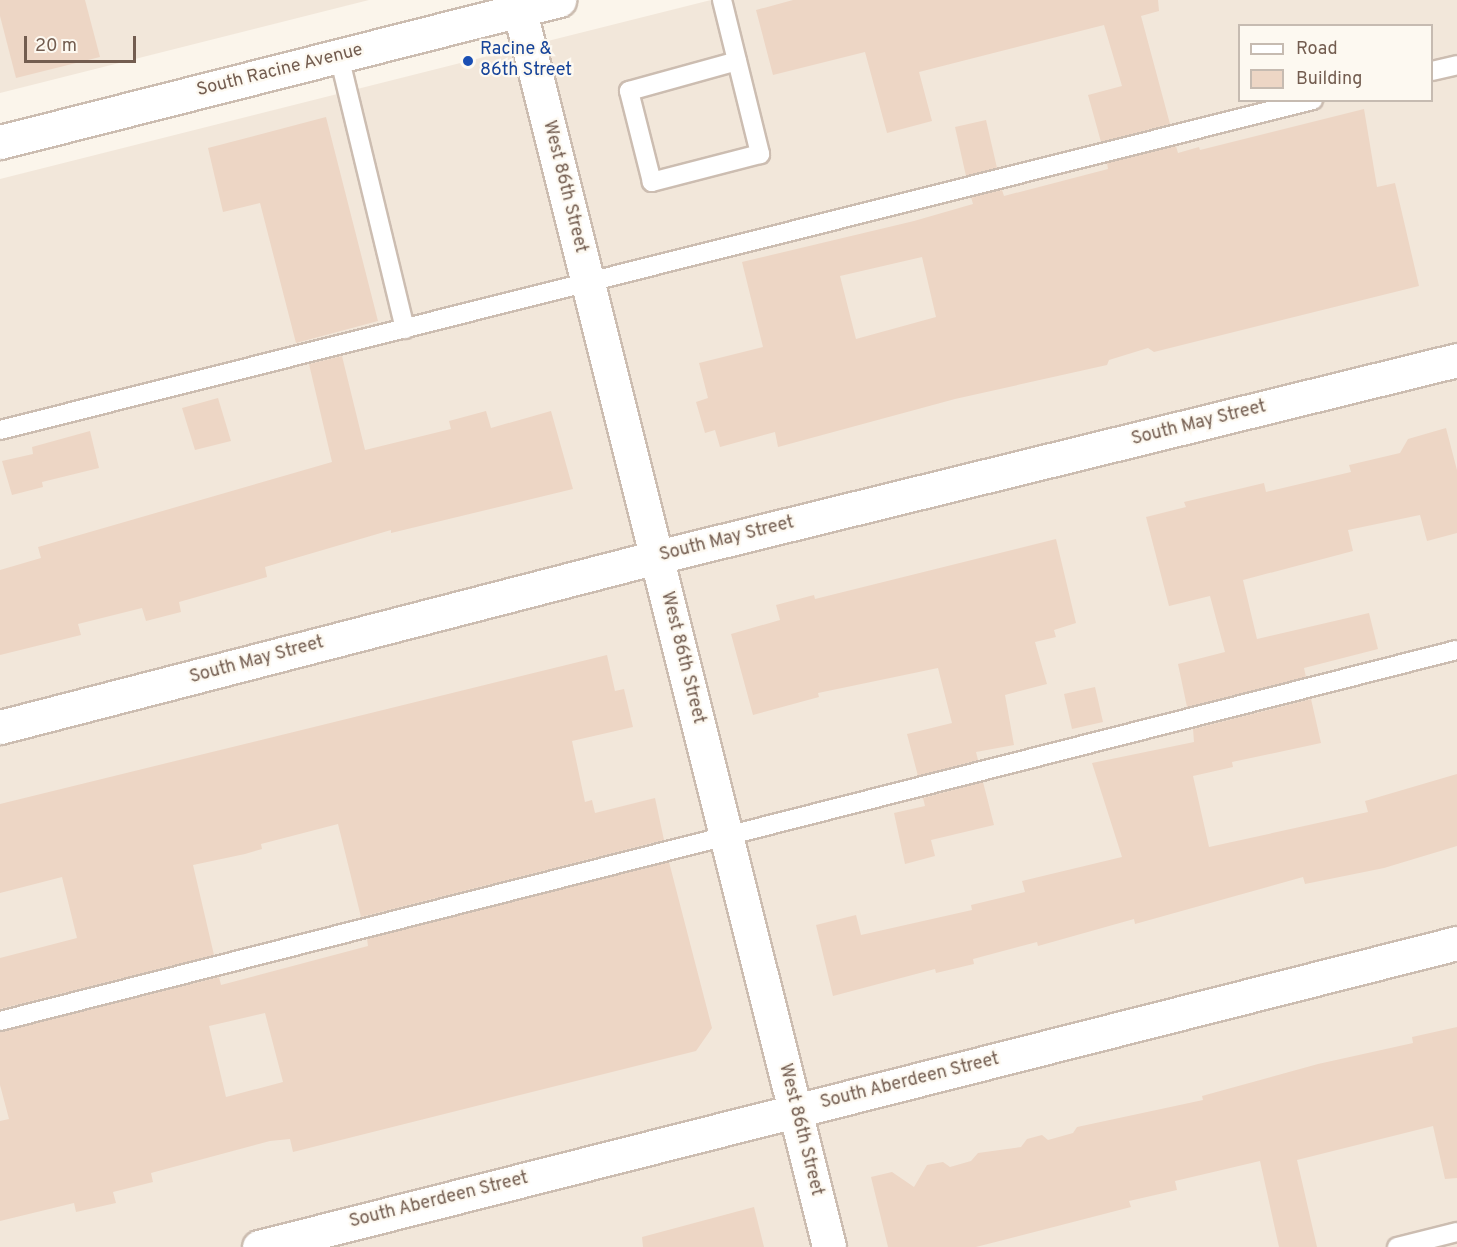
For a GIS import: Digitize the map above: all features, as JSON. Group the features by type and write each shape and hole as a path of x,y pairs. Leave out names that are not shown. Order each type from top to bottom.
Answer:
{"street":[{"name":"South Racine Avenue","path":"0,142 339,56 518,5 559,0"},
{"name":"West 86th Street","path":"518,5 830,1247"},
{"name":"South May Street","path":"0,727 657,557 1457,360"},
{"name":"South Aberdeen Street","path":"259,1247 1457,943"}],"lane":[{"path":"722,0 760,154 652,182 629,91 736,61"},
{"path":"339,56 405,329"},
{"path":"1433,71 1457,65"},
{"path":"0,430 1305,102"},
{"path":"0,1021 726,834 1457,650"},
{"path":"1396,1247 1457,1232"}],"shaded area":[{"path":"0,0 369,0 0,93"},
{"path":"711,0 1457,0 1457,1247 0,1247 0,179"}],"building":[{"path":"0,0 85,0 100,57 16,78 0,16"},
{"path":"793,0 1158,0 1159,11 1141,16 1170,124 1101,142 1088,95 1122,86 1104,25 919,72 932,121 887,133 865,52 773,75 756,10"},
{"path":"1364,109 1377,187 1395,183 1419,286 1154,352 1148,348 1109,360 1107,365 955,399 778,447 775,432 720,447 715,430 705,433 696,402 708,398 699,363 763,347 742,262 914,221 973,204 971,197 1002,190 1004,196 1108,169 1107,163 1176,146 1178,153 1199,147 1200,150","holes":["922,257 936,317 856,339 840,276"]},
{"path":"326,117 378,321 296,343 260,203 223,212 208,148"},
{"path":"986,120 997,168 966,176 955,127"},
{"path":"342,356 365,450 451,429 449,421 486,411 491,428 551,411 573,489 391,533 391,530 265,567 267,577 179,602 181,612 146,621 142,608 78,624 81,635 0,655 0,570 41,558 38,547 332,462 309,364"},
{"path":"218,398 231,441 195,450 182,408"},
{"path":"1446,428 1457,470 1457,533 1427,541 1420,515 1348,530 1353,551 1243,580 1257,639 1369,613 1378,649 1304,668 1306,677 1187,707 1178,664 1225,652 1210,596 1169,606 1146,517 1186,507 1184,502 1264,483 1266,492 1351,472 1349,465 1400,453 1408,439"},
{"path":"90,431 99,468 42,482 43,487 12,495 2,461 33,454 32,447"},
{"path":"1056,539 1076,623 1054,630 1056,637 1035,642 1047,684 1005,695 1014,745 976,752 978,760 918,776 907,734 952,723 938,668 818,693 819,697 753,715 731,634 780,620 776,605 814,595 815,599"},
{"path":"607,655 615,691 624,689 633,727 572,741 585,802 592,800 595,813 655,798 664,840 361,917 338,824 261,844 262,849 245,854 193,865 214,955 0,1009 0,958 77,938 62,877 0,893 0,804"},
{"path":"1095,687 1103,722 1072,729 1064,694"},
{"path":"1311,699 1321,743 1232,762 1233,767 1193,776 1209,847 1368,812 1365,801 1457,774 1457,846 1384,868 1305,884 1303,877 1135,924 1134,919 1038,946 1037,942 973,959 974,964 936,973 935,969 833,996 816,925 856,915 861,935 972,910 971,905 1025,892 1022,881 1122,857 1092,763 1194,742 1193,729"},
{"path":"983,782 994,825 931,840 935,856 905,864 894,813 925,806 923,798"},
{"path":"669,862 712,1028 696,1051 293,1152 290,1139 270,1141 151,1173 153,1182 113,1192 116,1203 76,1212 74,1203 0,1221 0,1121 9,1119 0,1085 0,1032 219,977 221,985 368,946 367,939","holes":["265,1013 283,1082 226,1097 209,1026"]},
{"path":"1457,1027 1457,1178 1445,1179 1433,1126 1297,1160 1317,1247 1279,1247 1260,1161 1175,1181 1177,1190 1129,1201 1131,1207 976,1247 888,1247 871,1177 892,1172 914,1187 927,1165 943,1162 950,1167 971,1161 978,1153 1021,1147 1027,1139 1042,1135 1048,1140 1073,1133 1077,1127 1203,1100 1202,1096 1318,1064 1413,1043 1412,1037"},
{"path":"754,1207 764,1247 643,1247 642,1237"}],"place":[{"name":"Racine & 86th Street","path":"468,61"}]}
